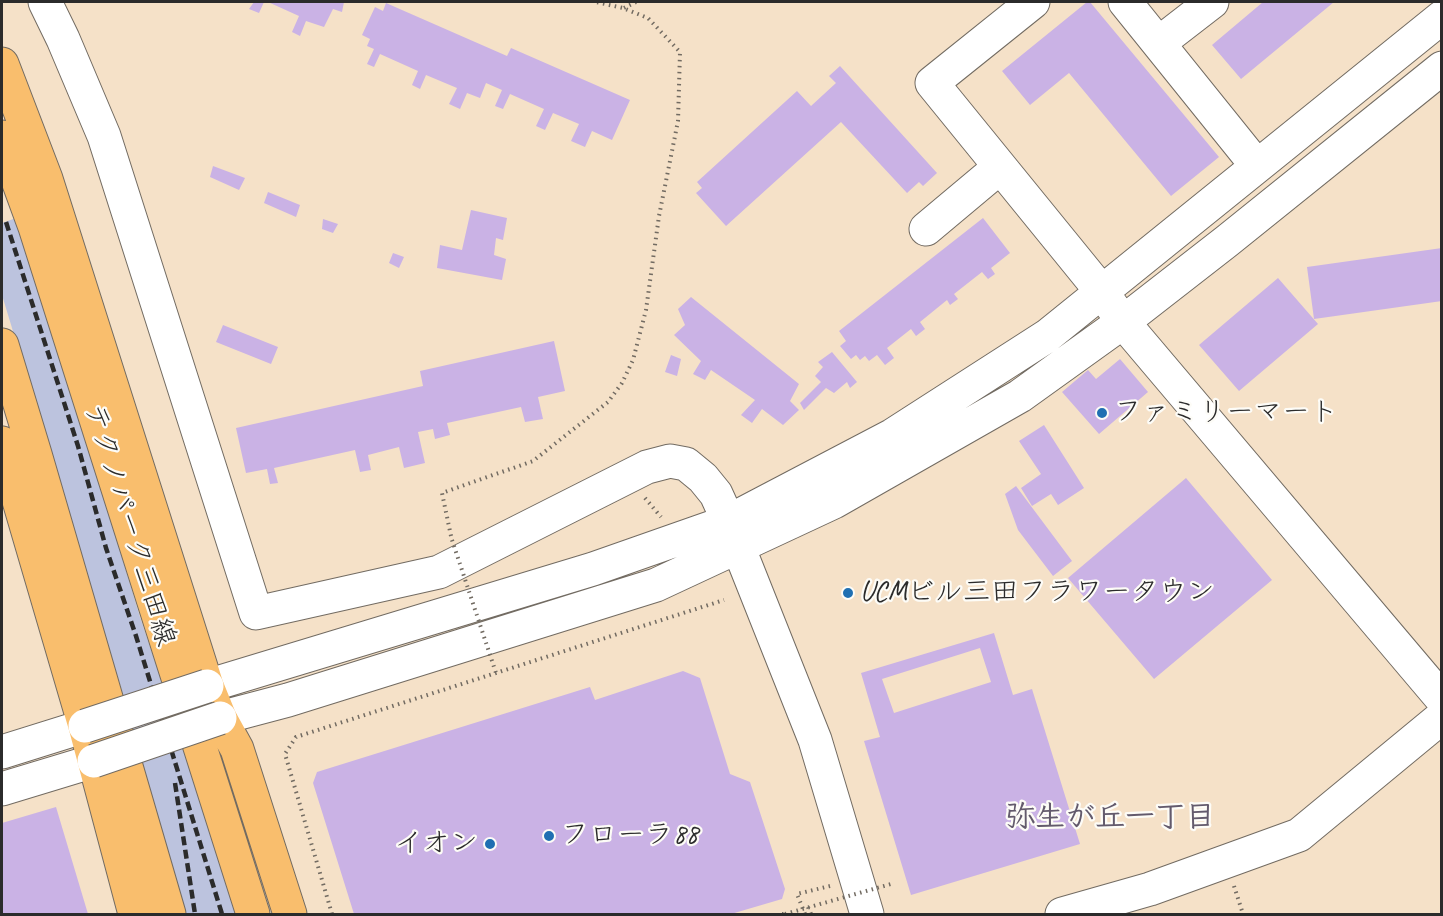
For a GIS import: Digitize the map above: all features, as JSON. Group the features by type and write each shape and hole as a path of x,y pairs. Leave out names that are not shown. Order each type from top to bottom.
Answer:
{"main road":[{"path":"2,64 46,178 207,686 220,718 237,749 290,915"},
{"name":"テクノパーク三田線","path":"2,137 36,226 253,915"},
{"path":"2,345 169,915"},
{"path":"2,443 85,726 135,915"}],"street":[{"path":"45,2 104,136 256,613 439,572 647,467 670,461 686,464 704,478 716,494 815,740 867,915"},
{"path":"1033,2 932,83 1102,291 1123,322 1442,699"},
{"path":"1125,2 1257,166"},
{"path":"1159,43 1212,2"},
{"path":"2,789 220,718 288,700 656,585 1047,336 1442,17"},
{"path":"2,752 207,686 593,569 680,538 732,535 834,502 1020,396 1123,322 1442,68"},
{"path":"926,229 1000,167"},
{"path":"1062,915 1150,889 1299,835 1442,717"}],"path":[{"path":"496,674 452,540 442,493 533,461 608,402 622,383 633,360 646,310 659,216 678,121 680,52 648,18 623,8 596,2"},
{"path":"623,8 636,2"},
{"path":"626,477 680,538"},
{"path":"332,915 285,754 296,737 724,600"},
{"path":"805,915 797,894 856,880"},
{"path":"784,914 891,884"},
{"path":"808,907 811,915"}],"shaded area":[{"path":"19,217 140,617 240,914 181,914 122,691 2,295 2,223"}],"building":[{"path":"254,2 264,2 259,13 249,9"},
{"path":"268,2 344,2 342,12 333,9 324,27 306,21 300,36 292,32 299,16"},
{"path":"1087,2 1090,2 1219,157 1171,196 1069,73 1030,105 1002,71"},
{"path":"1263,2 1334,2 1241,79 1212,45"},
{"path":"386,3 507,56 511,48 630,100 612,140 592,131 585,147 571,141 579,124 553,113 545,130 536,126 544,109 510,94 503,109 495,106 502,90 486,83 480,98 467,93 460,109 449,104 457,88 426,75 420,89 412,85 418,71 380,54 374,67 367,64 374,49 367,46 370,39 362,35 375,7 383,11"},
{"path":"840,66 937,173 923,186 919,182 907,193 841,122 726,226 696,193 702,188 697,182 797,91 811,106 836,83 829,76"},
{"path":"213,166 245,178 239,190 210,177"},
{"path":"268,192 300,205 296,217 264,203"},
{"path":"471,210 507,218 503,240 496,238 494,255 506,259 502,280 437,268 440,245 462,250"},
{"path":"983,218 1010,253 991,268 995,274 988,279 982,272 954,294 958,299 950,305 947,300 920,322 925,329 916,336 911,329 887,348 894,358 885,365 877,355 869,361 865,356 860,360 856,355 851,359 840,346 846,341 839,331"},
{"path":"323,219 338,224 333,233 322,229"},
{"path":"1442,248 1442,301 1314,319 1307,267"},
{"path":"393,253 404,257 399,268 389,263"},
{"path":"1278,278 1318,324 1239,391 1199,345"},
{"path":"691,297 799,384 790,401 799,410 783,425 762,409 752,423 741,415 755,400 711,370 705,380 693,374 701,361 674,335 685,325 678,309"},
{"path":"223,325 278,347 271,364 216,342"},
{"path":"554,341 565,391 538,397 543,419 525,422 521,407 447,423 450,435 435,439 433,429 418,432 425,463 404,468 399,447 368,455 371,470 360,472 355,450 274,468 278,483 270,484 267,469 246,473 236,428 423,386 420,371"},
{"path":"832,352 857,382 850,388 847,382 834,393 826,388 804,410 800,403 821,382 815,376 823,367 818,362"},
{"path":"671,355 681,359 677,376 665,372"},
{"name":"ファミリーマート","path":"1120,359 1148,392 1099,434 1062,392 1088,370 1096,379"},
{"path":"1044,425 1084,488 1058,505 1051,494 1032,506 1021,488 1041,474 1019,441"},
{"path":"1186,478 1272,580 1154,679 1068,578"},
{"path":"1016,486 1072,561 1053,576 1018,530 1005,494"},
{"path":"994,633 1013,695 1032,689 1080,844 911,895 864,741 880,737 861,673","holes":["980,648 991,682 894,713 882,679"]},
{"name":"フローラ88","path":"683,671 700,678 730,774 750,782 785,889 782,899 731,914 354,914 313,783 317,772 590,687 595,700"},
{"path":"56,807 88,914 2,914 2,823"}],"railway":[{"path":"6,222 78,446 106,548 136,636 222,914"},
{"path":"175,783 195,914"}],"place":[{"name":"ファミリーマート","path":"1102,413"},
{"name":"UCMビル三田フラワータウン","path":"848,593"},
{"name":"フローラ88","path":"549,836"},
{"name":"イオン","path":"490,844"}],"district":[{"name":"弥生が丘一丁目","path":"1110,818"}]}
